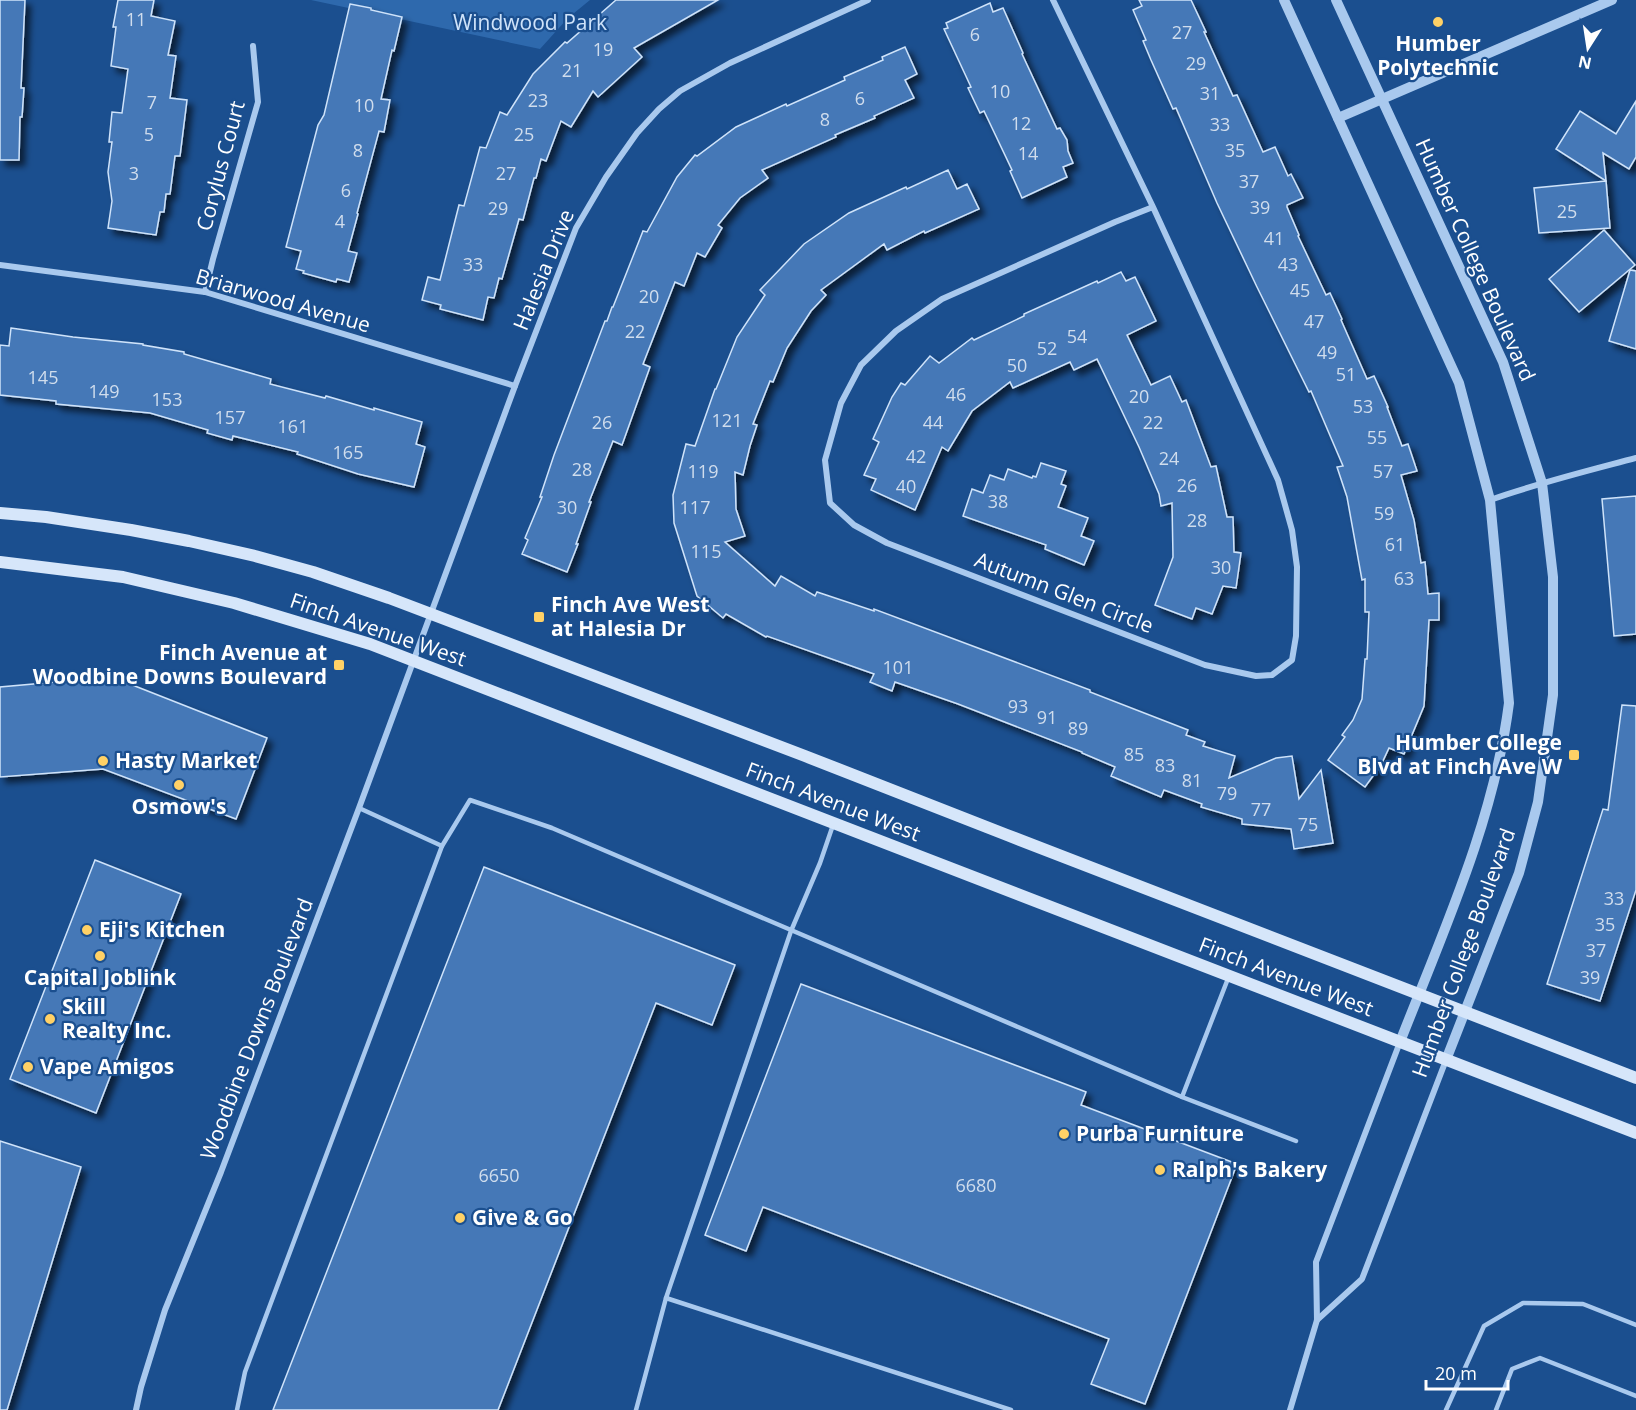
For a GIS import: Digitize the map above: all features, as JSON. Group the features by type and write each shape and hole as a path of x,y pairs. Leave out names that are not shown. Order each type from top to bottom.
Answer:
{"main road":[{"name":"Finch Avenue West","path":"0,513 46,517 131,530 255,556 313,572 431,614 805,756 1636,1078"},
{"name":"Finch Avenue West","path":"0,562 123,577 234,603 369,644 1636,1132"}],"street":[{"name":"Halesia Drive","path":"414,661 576,228 606,177 637,133 680,91 730,63 868,0"},
{"name":"Autumn Glen Circle","path":"1053,0 1153,207 1278,480 1292,530 1297,567 1296,636 1292,660 1272,675 1256,676 1205,665 887,543 854,525 830,503 825,460 841,403 861,365 896,331 942,298 1153,207"},
{"name":"Humber College Boulevard","path":"1284,0 1459,383 1490,500 1509,703 1505,736 1484,821 1316,1262 1317,1320 1290,1410"},
{"name":"Humber College Boulevard","path":"1317,1320 1362,1279 1519,873 1538,802 1553,695 1553,577 1542,483 1503,362 1336,0"},
{"path":"1338,118 1612,0"},
{"name":"Corylus Court","path":"206,292 213,259 258,102 253,46"},
{"name":"Briarwood Avenue","path":"0,265 206,292 515,386"},
{"path":"1490,500 1542,483 1636,458"},
{"name":"Woodbine Downs Boulevard","path":"136,1410 165,1310 221,1172 414,661"}],"lane":[{"path":"237,1410 245,1372 442,846 470,800 552,828 1182,1097 1296,1141"},
{"path":"359,808 442,846"},
{"path":"636,1410 666,1298 791,931 820,864 833,823"},
{"path":"1182,1097 1229,976"},
{"path":"666,1298 1011,1410"},
{"path":"1446,1410 1484,1326 1523,1303 1583,1304 1636,1324"},
{"path":"1496,1410 1512,1369 1540,1358 1636,1396"}],"green space":[{"name":"Windwood Park","path":"311,0 590,0 568,18 540,49"}],"building":[{"path":"0,0 25,0 21,88 24,88 22,117 20,117 19,160 0,160"},
{"path":"118,0 154,0 151,16 175,21 168,55 176,56 170,98 187,100 180,156 175,156 170,194 166,194 164,212 160,212 156,235 108,228 112,201 108,172 112,142 109,142 112,112 122,113 128,69 111,66 116,27 113,27"},
{"path":"616,0 718,0 634,48 642,57 598,97 593,91 571,127 561,121 546,161 541,159 523,220 519,219 502,279 499,278 494,298 488,297 483,320 440,309 441,305 422,300 428,277 440,280 459,205 464,206 480,147 486,148 500,112 507,115 533,74 565,42 567,43"},
{"path":"1139,0 1191,0 1233,96 1237,95 1263,152 1275,147 1288,176 1291,174 1303,198 1287,205 1298,236 1326,295 1330,293 1367,379 1374,376 1402,446 1408,444 1417,471 1401,475 1414,520 1421,563 1425,562 1428,594 1439,593 1439,620 1429,620 1424,706 1404,754 1389,748 1381,765 1365,787 1328,760 1345,737 1342,735 1353,720 1362,699 1365,659 1367,659 1369,612 1365,612 1365,579 1362,580 1347,497 1337,467 1343,466 1311,391 1309,392 1257,287 1217,203 1176,108 1173,109 1151,60 1143,41 1146,40 1133,10 1142,6"},
{"path":"990,3 993,12 1003,8 1057,129 1060,128 1067,140 1068,151 1073,163 1063,167 1067,177 1022,198 1010,171 1012,170 984,111 980,113 968,88 971,87 944,29 948,28 946,23"},
{"path":"350,4 402,17 381,99 390,100 384,132 379,131 348,251 357,253 349,282 337,279 336,282 296,269 301,251 286,247 318,125 324,115"},
{"path":"905,47 917,74 905,80 914,98 835,135 836,137 762,170 768,178 740,198 718,225 722,228 705,257 697,253 684,286 675,282 643,364 650,367 622,445 613,441 589,502 591,502 576,544 578,544 567,572 522,554 528,540 525,538 542,497 540,497 554,455 605,321 613,307 643,231 647,232 677,177 695,155 697,156 736,127 845,80 844,77 883,60 882,57"},
{"path":"1636,101 1636,157 1629,169 1603,153 1606,181 1556,149 1580,111 1616,134"},
{"path":"948,170 957,189 967,184 979,209 925,233 924,231 887,250 884,244 821,290 826,295 811,311 787,348 773,382 770,381 753,424 757,425 743,475 735,472 736,509 745,536 725,542 775,586 781,576 815,596 817,592 874,611 874,609 1090,690 1090,692 1188,730 1186,735 1205,742 1203,746 1235,756 1229,778 1276,758 1292,756 1299,799 1321,770 1333,843 1294,849 1291,829 1242,824 1242,819 1201,807 1202,804 1164,790 1161,797 1111,776 1115,767 1082,752 895,682 892,691 870,682 874,674 766,637 726,614 723,618 697,596 674,523 673,495 686,444 695,446 715,389 737,337 765,295 760,290 804,244 849,213"},
{"path":"1606,181 1610,228 1539,233 1534,188"},
{"path":"1604,230 1635,265 1579,312 1549,279"},
{"path":"1630,270 1636,271 1636,349 1609,341"},
{"path":"1121,272 1126,281 1135,277 1156,321 1127,335 1151,385 1170,376 1182,402 1186,400 1211,467 1216,466 1227,517 1233,517 1234,552 1241,553 1236,588 1223,586 1212,614 1196,608 1192,619 1155,605 1173,557 1172,503 1161,506 1159,494 1139,447 1097,359 1074,370 1070,362 1013,388 1010,382 972,411 948,451 942,447 915,510 871,490 876,479 864,475 879,442 873,439 892,397 901,383 905,385 930,356 939,363 972,338 974,340 1024,314"},
{"path":"11,328 143,344 184,352 184,354 271,379 270,384 325,398 326,396 374,410 374,408 422,422 416,444 425,447 414,487 358,474 297,454 298,452 233,436 232,440 207,433 208,430 150,413 56,404 56,401 0,395 0,345 9,346"},
{"path":"1041,463 1066,471 1061,484 1066,486 1058,507 1088,518 1081,536 1094,541 1084,565 1045,549 1046,545 963,516 972,489 983,493 990,475 1004,480 1008,469 1032,478 1036,477"},
{"path":"1636,496 1636,634 1614,636 1602,499"},
{"path":"112,677 267,738 236,819 103,769 0,777 0,687"},
{"path":"1622,705 1636,706 1636,890 1600,1001 1547,984 1603,809 1608,810"},
{"path":"95,860 181,894 96,1113 10,1079"},
{"name":"Give & Go","path":"484,867 735,965 712,1025 656,1003 498,1410 273,1410"},
{"path":"801,984 1086,1092 1081,1105 1237,1164 1145,1404 1091,1384 1109,1339 763,1207 746,1251 705,1235"},
{"path":"0,1141 81,1167 7,1410 0,1410"}],"place":[{"name":"Humber Polytechnic","path":"1438,22"},
{"name":"Finch Ave West at Halesia Dr","path":"539,617"},
{"name":"Finch Avenue at Woodbine Downs Boulevard","path":"339,665"},
{"name":"Humber College Blvd at Finch Ave W","path":"1574,755"},
{"name":"Hasty Market","path":"103,761"},
{"name":"Osmow's","path":"179,785"},
{"name":"Eji's Kitchen","path":"87,930"},
{"name":"Capital Joblink","path":"100,956"},
{"name":"Skill Realty Inc.","path":"50,1019"},
{"name":"Vape Amigos","path":"28,1067"},
{"name":"Purba Furniture","path":"1064,1134"},
{"name":"Ralph's Bakery","path":"1160,1170"},
{"name":"Give & Go","path":"460,1218"}]}
